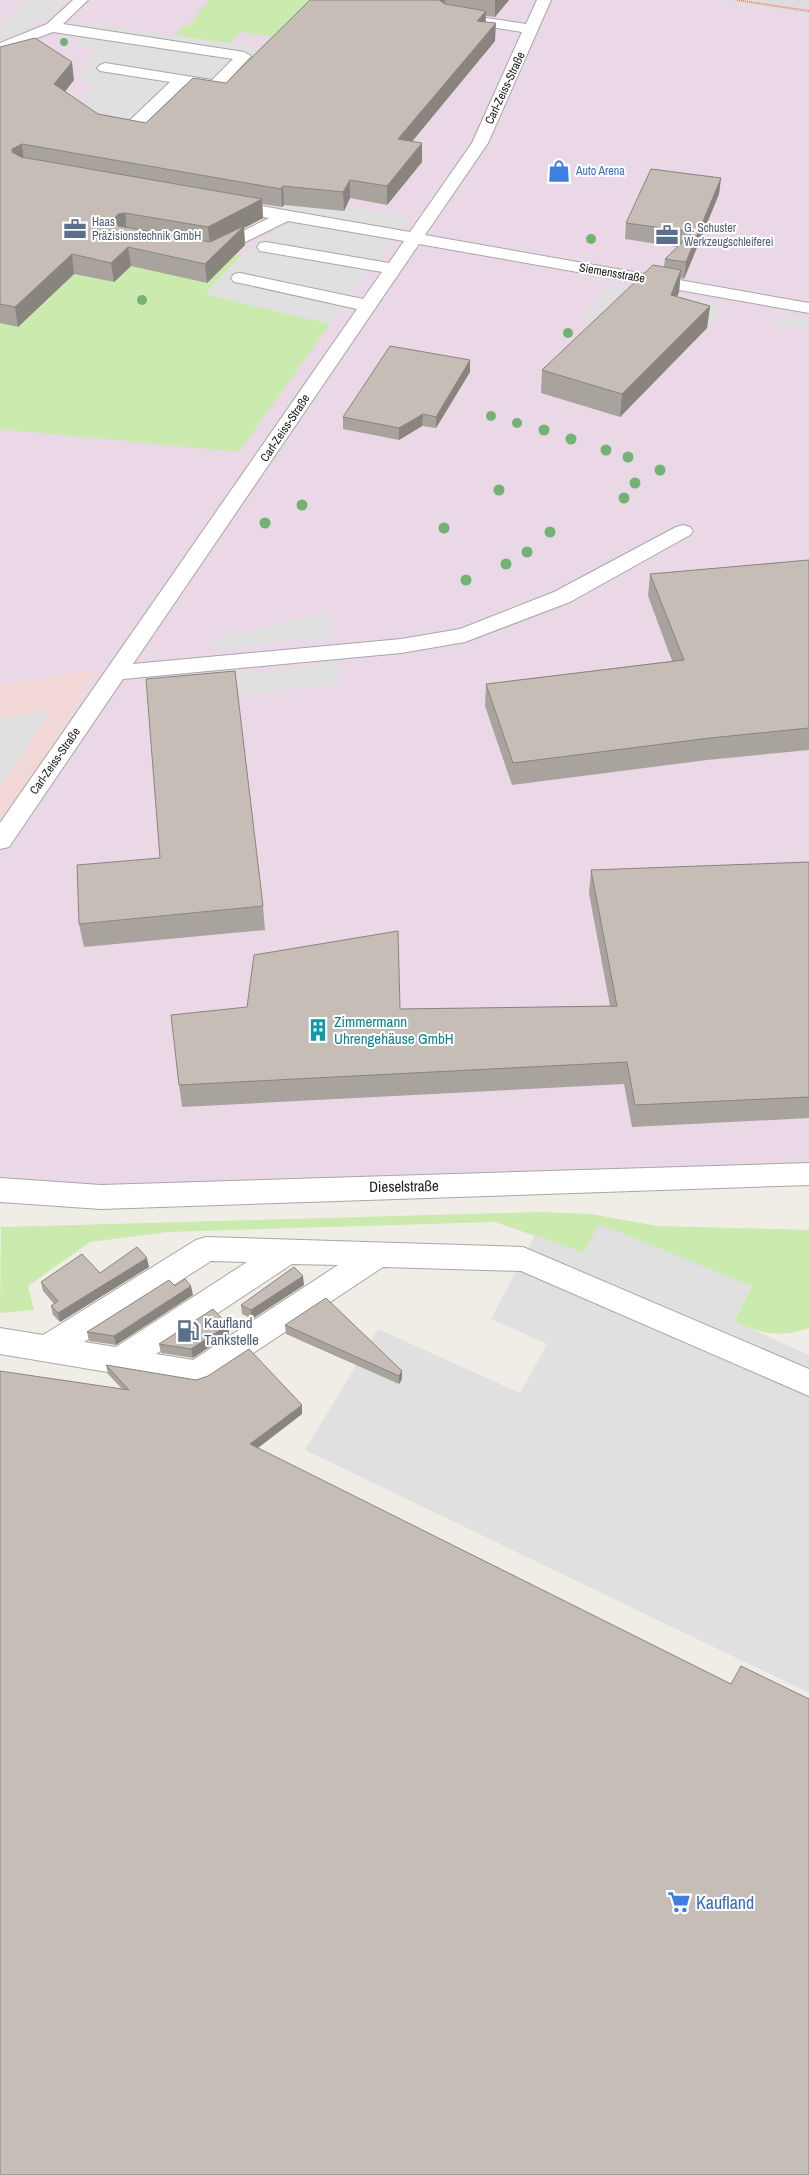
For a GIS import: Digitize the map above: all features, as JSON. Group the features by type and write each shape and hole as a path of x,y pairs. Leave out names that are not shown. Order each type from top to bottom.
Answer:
{"street":[{"path":"0,48 52,27 81,0"},
{"name":"Carl-Zeiss-Straße","path":"0,841 480,143 544,0"},
{"path":"445,16 532,29"},
{"path":"52,27 244,56 216,85 105,68"},
{"path":"134,125 181,80"},
{"name":"Siemensstraße","path":"208,202 809,308"},
{"path":"193,251 212,254 285,216"},
{"path":"266,247 393,270"},
{"path":"240,278 369,306"},
{"path":"116,673 401,646 465,635 562,597 684,531"},
{"name":"Dieselstraße","path":"0,1190 101,1197 809,1174"},
{"path":"47,1348 206,1249 523,1259 809,1383"},
{"path":"120,1361 286,1252"},
{"path":"0,1341 197,1374 377,1255"}],"path":[{"path":"737,0 809,11"}],"shaded area":[{"path":"0,0 717,0 809,15 809,1167 0,1194 0,832 98,669 0,685"},
{"path":"27,0 67,0 51,15 19,33 0,38 0,27"},
{"path":"717,0 809,0 809,15 766,8"},
{"path":"73,22 279,50 148,141 56,124 95,86 75,80 88,64 84,63 97,48 74,45 78,37 56,34"},
{"path":"104,165 409,217 330,324 205,294 243,254 281,228 236,221"},
{"path":"612,284 723,304 716,319 707,328 631,306 608,328 580,319"},
{"path":"779,315 809,320 809,331 776,325"},
{"path":"331,612 334,636 213,650 212,639"},
{"path":"337,663 341,684 238,695 237,691 146,704 143,685"},
{"path":"98,668 0,832 0,685"},
{"path":"52,711 0,787 0,719"},
{"path":"599,1224 752,1286 734,1321 809,1355 809,1693 305,1450 378,1329 520,1393 547,1344 491,1319 535,1235 583,1253"}],"green space":[{"path":"209,0 328,0 290,39 241,32 230,43 176,36 182,26 187,27"},
{"path":"243,254 205,294 330,324 239,452 0,429 0,323 74,274 113,282 131,266 228,258"},
{"path":"540,1212 591,1214 657,1226 809,1230 809,1328 780,1334 762,1332 734,1321 752,1286 583,1253 495,1222 168,1232 90,1242 28,1286 34,1310 0,1313 1,1227"}],"building":[{"path":"310,0 439,0 445,4 486,11 477,21 496,23 398,139 422,143 387,186 350,180 343,192 283,186 281,189 22,144 12,149 12,152 21,157 262,199 208,227 125,213 118,214 114,219 118,226 210,242 244,226 205,264 128,247 111,263 72,254 15,307 0,304 0,47 35,38 72,62 54,84 98,114 146,123 193,78 226,83"},
{"path":"651,169 721,178 686,262 665,259 693,232 626,223"},
{"path":"653,265 681,270 671,295 710,306 622,394 542,370"},
{"path":"390,346 470,360 436,417 423,414 399,428 343,417"},
{"path":"809,560 809,728 710,738 513,763 486,684 684,660 650,574"},
{"path":"235,671 263,906 79,924 77,865 160,858 146,679"},
{"path":"809,862 809,1097 635,1105 627,1062 179,1085 171,1015 247,1007 254,955 398,931 400,1009 617,1006 591,870"},
{"path":"137,1247 147,1258 58,1313 51,1306 58,1301 41,1282 82,1254 100,1273"},
{"path":"294,1267 303,1276 251,1310 241,1305"},
{"path":"185,1279 191,1286 114,1336 87,1332 169,1280 175,1286"},
{"path":"326,1298 402,1371 399,1376 285,1325"},
{"path":"213,1309 228,1325 191,1349 159,1344"},
{"path":"249,1349 302,1405 250,1444 731,1684 741,1666 809,1699 809,2175 0,2175 0,1371 129,1390 106,1365 196,1380 208,1376"}],"place":[{"name":"Auto Arena","path":"559,171"},
{"name":"Haas Präzisionstechnik GmbH","path":"75,229"},
{"name":"G. Schuster Werkzeugschleiferei","path":"667,235"},
{"name":"Zimmermann Uhrengehäuse GmbH","path":"318,1030"},
{"name":"Kaufland Tankstelle","path":"188,1331"},
{"name":"Kaufland","path":"679,1902"}]}
